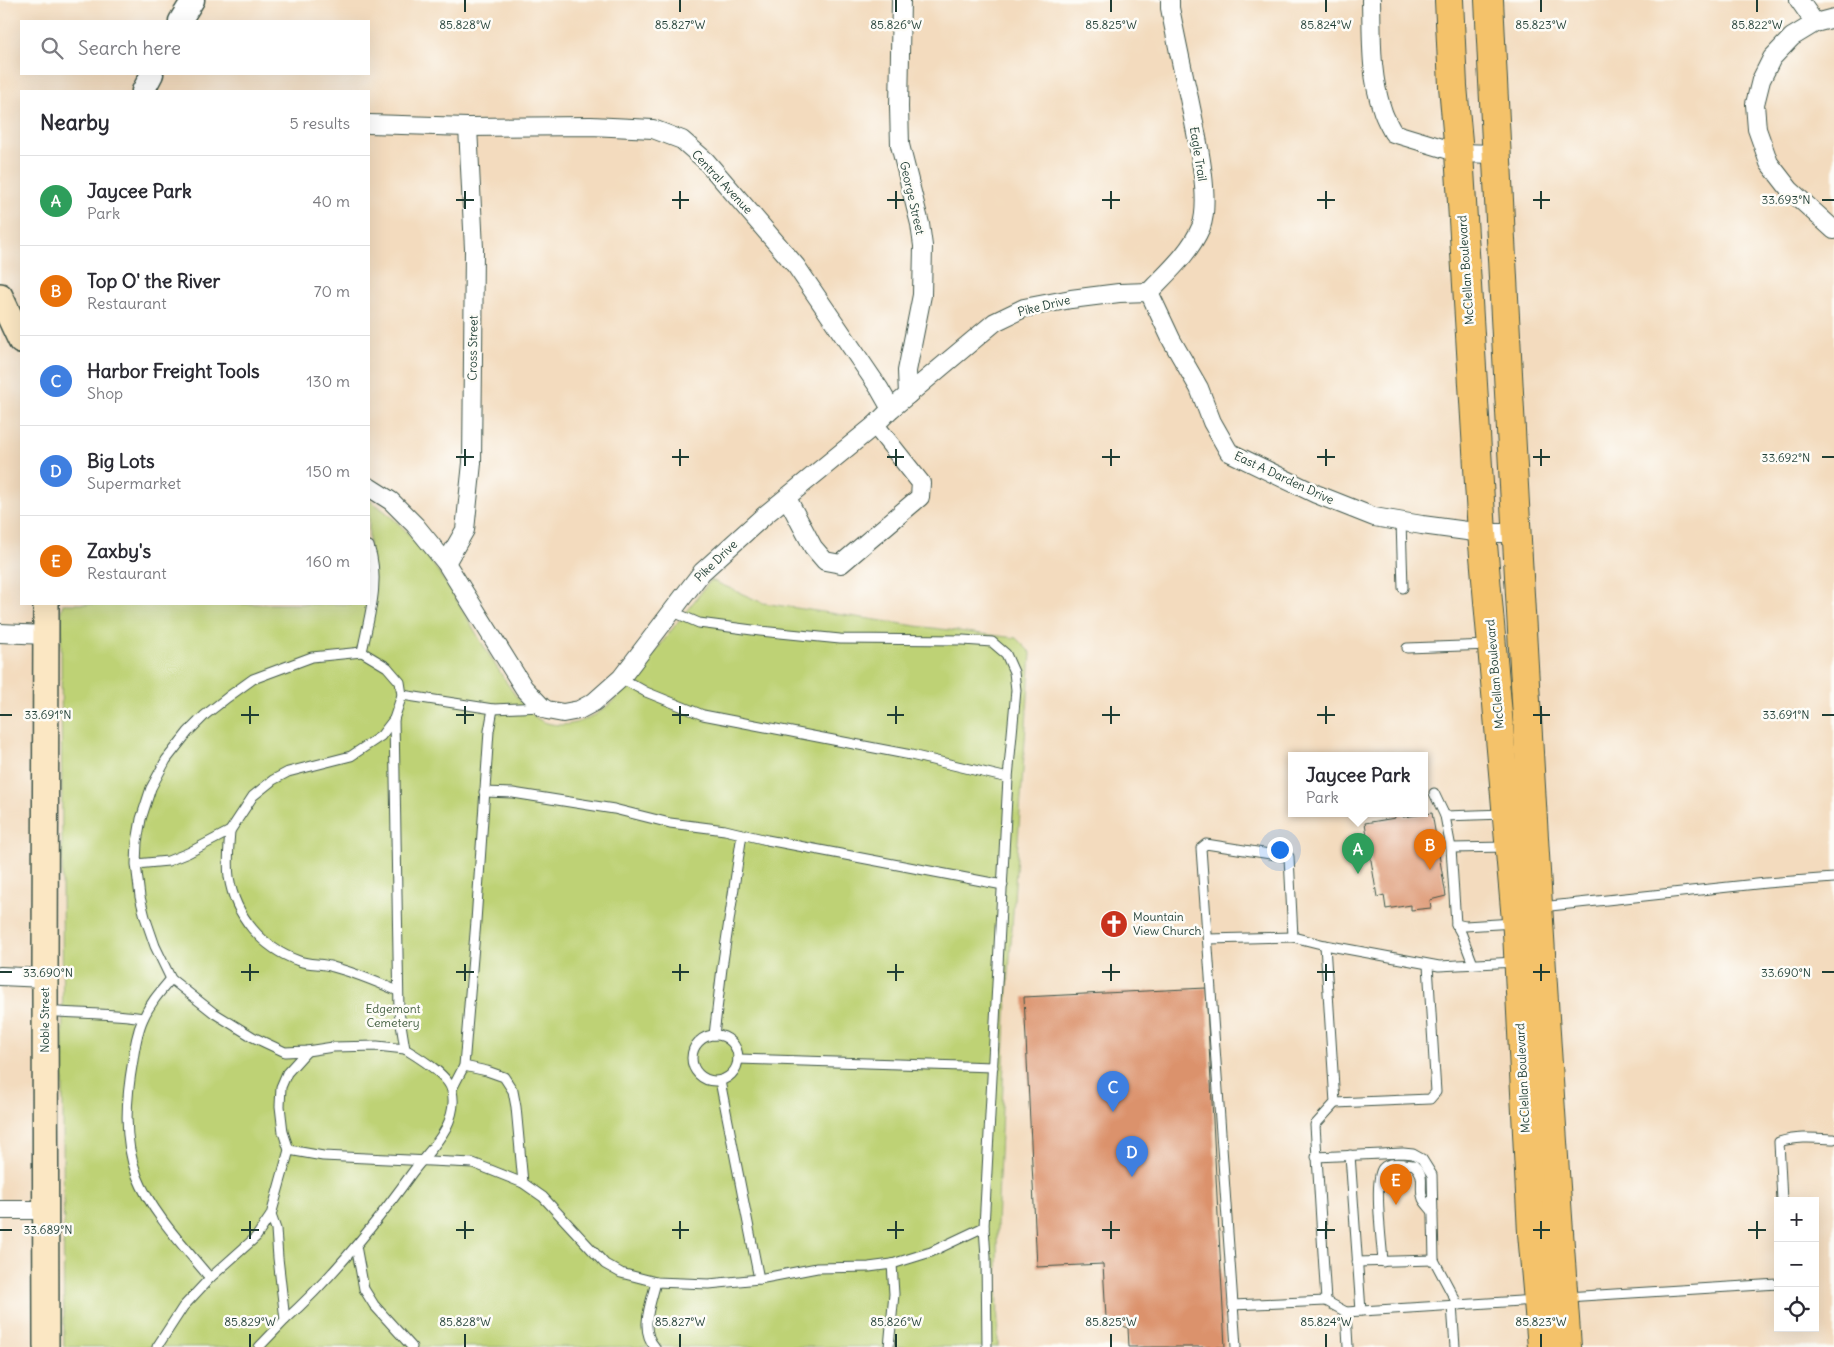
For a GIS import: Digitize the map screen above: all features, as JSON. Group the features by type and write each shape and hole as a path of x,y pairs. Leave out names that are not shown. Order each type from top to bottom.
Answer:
{"highway":[{"name":"McClellan Boulevard","path":"1449,0 1482,532 1516,923 1530,961"},
{"name":"McClellan Boulevard","path":"1489,0 1515,533 1538,908 1530,961 1532,1233 1567,1347"},
{"name":"McClellan Boulevard","path":"1542,1347 1551,1298"}],"main road":[{"path":"0,296 20,339"},
{"name":"Noble Street","path":"46,605 46,1347"}],"street":[{"path":"181,20 193,0"},
{"name":"George Street","path":"901,0 900,145 920,224 923,246 922,294 908,371 908,395"},
{"name":"Eagle Trail","path":"1149,292 1182,258 1201,226 1204,200 1204,183 1195,130 1170,8 1170,0"},
{"path":"1371,0 1372,43 1376,85 1382,109 1393,133 1459,153 1496,154"},
{"path":"1799,0 1815,23"},
{"path":"1834,18 1815,23 1792,37 1772,58 1761,80 1755,104 1756,129 1769,163 1790,190 1834,230"},
{"path":"144,90 151,75"},
{"name":"Central Avenue","path":"370,124 468,127 590,126 653,129 682,140 706,161 796,266 879,388 891,409"},
{"name":"Cross Street","path":"446,563 465,530 472,463 474,249 468,127"},
{"name":"Pike Drive","path":"542,707 547,710 563,713 579,710 594,702 621,678 702,572 765,515 875,425 891,409 995,322 1024,308 1071,299 1119,293 1149,292"},
{"name":"East A Darden Drive","path":"1149,292 1172,341 1198,388 1212,422 1229,452 1316,494 1374,516 1401,522 1482,532 1515,533"},
{"path":"787,498 812,547 825,561 841,564 920,497 921,483 875,425"},
{"path":"370,488 391,501 415,525 446,563 524,688 542,707"},
{"path":"0,633 45,635"},
{"path":"0,976 45,978"},
{"path":"0,1210 45,1210"}],"lane":[{"path":"1401,522 1403,588"},
{"path":"362,652 372,603 374,577 370,549"},
{"path":"671,611 699,623 813,637 992,642 1006,654 1014,672 1016,690 1008,778 984,1227 986,1347"},
{"path":"1407,648 1492,645"},
{"path":"398,991 331,966 301,962 280,952 263,940 249,926 237,903 229,877 230,831 253,796 273,780 288,772 351,756 381,736 394,719 402,695 400,682 387,668 362,652 312,657 253,679 205,715 188,732 166,760 150,788 137,842 136,864 140,897 145,917 171,979 214,1013 253,1037 286,1052 307,1052 333,1047 377,1046 405,1049 436,1070 452,1089"},
{"path":"621,678 646,692 703,715 911,754 1008,778"},
{"path":"402,695 493,709 542,707"},
{"path":"260,1347 313,1295 356,1246 435,1145 446,1128 453,1108 452,1089 464,1066 488,731 493,709"},
{"path":"394,719 398,991 399,1012 405,1049"},
{"path":"484,792 513,793 539,799 614,809 670,822 742,834 1003,885"},
{"path":"1434,793 1446,816 1451,848 1456,924 1473,964"},
{"path":"1446,816 1507,814"},
{"path":"136,864 168,861 188,853 230,831"},
{"path":"714,1035 742,834"},
{"path":"1236,1347 1201,848 1206,844 1289,857 1293,937"},
{"path":"1451,848 1509,847"},
{"path":"1538,908 1766,883 1834,878"},
{"path":"1456,924 1465,926 1516,923"},
{"path":"1208,939 1293,937 1325,945 1439,966 1530,961"},
{"path":"1325,945 1335,1104"},
{"path":"1326,1301 1314,1125 1335,1104 1430,1099 1436,1092 1428,965"},
{"path":"171,979 153,1000 143,1018 136,1042 126,1117 137,1176 149,1201 210,1278"},
{"path":"46,1010 116,1014 143,1018"},
{"path":"714,1035 722,1036 728,1039 737,1052 738,1060 732,1073 720,1081 712,1081 699,1074 692,1061 692,1054 700,1041 714,1035"},
{"path":"157,1347 183,1307 210,1278 256,1237 271,1215 288,1150 283,1132 280,1106 281,1087 287,1073 307,1052"},
{"path":"738,1060 993,1067"},
{"path":"464,1066 487,1070 504,1077 513,1091 523,1183"},
{"path":"720,1081 759,1279"},
{"path":"1782,1197 1779,1142 1788,1139 1834,1139"},
{"path":"288,1150 323,1156 474,1163 523,1183 542,1197 604,1264 621,1273 656,1282 708,1284 759,1279 817,1268 869,1267 892,1264 931,1252 984,1227"},
{"path":"1316,1156 1412,1154 1422,1159 1432,1175 1434,1260 1455,1305 1455,1347"},
{"path":"1350,1155 1361,1311"},
{"path":"1383,1262 1377,1183 1382,1169 1387,1164 1414,1165 1420,1170 1423,1198 1433,1212"},
{"path":"271,1215 276,1229 286,1320"},
{"path":"356,1246 364,1289 374,1305 412,1347"},
{"path":"1357,1262 1434,1260"},
{"path":"889,1347 894,1294 892,1264"},
{"path":"655,1347 650,1341 646,1323 656,1282"},
{"path":"1233,1305 1326,1301 1346,1312 1774,1284"},
{"path":"1346,1312 1348,1347"}],"green space":[{"name":"Edgemont Cemetery","path":"370,501 407,532 423,551 516,696 534,716 550,724 577,723 586,720 601,711 619,696 711,580 763,603 916,626 1016,638 1031,653 1006,1015 997,1225 998,1347 64,1347 61,611 63,605 370,605"}],"building":[{"path":"1432,813 1446,896 1430,900 1431,908 1411,910 1411,905 1386,909 1384,895 1377,897 1365,823 1395,818 1428,817 1428,814"},
{"path":"1206,988 1225,1347 1129,1347 1128,1328 1106,1318 1103,1264 1037,1267 1024,997"}],"place":[{"name":"Top O' the River","path":"1430,870"},
{"name":"Jaycee Park","path":"1358,874"},
{"name":"Mountain View Church","path":"1114,924"},
{"name":"Harbor Freight Tools","path":"1113,1112"},
{"name":"Big Lots","path":"1132,1177"},
{"name":"Zaxby's","path":"1396,1205"}]}
